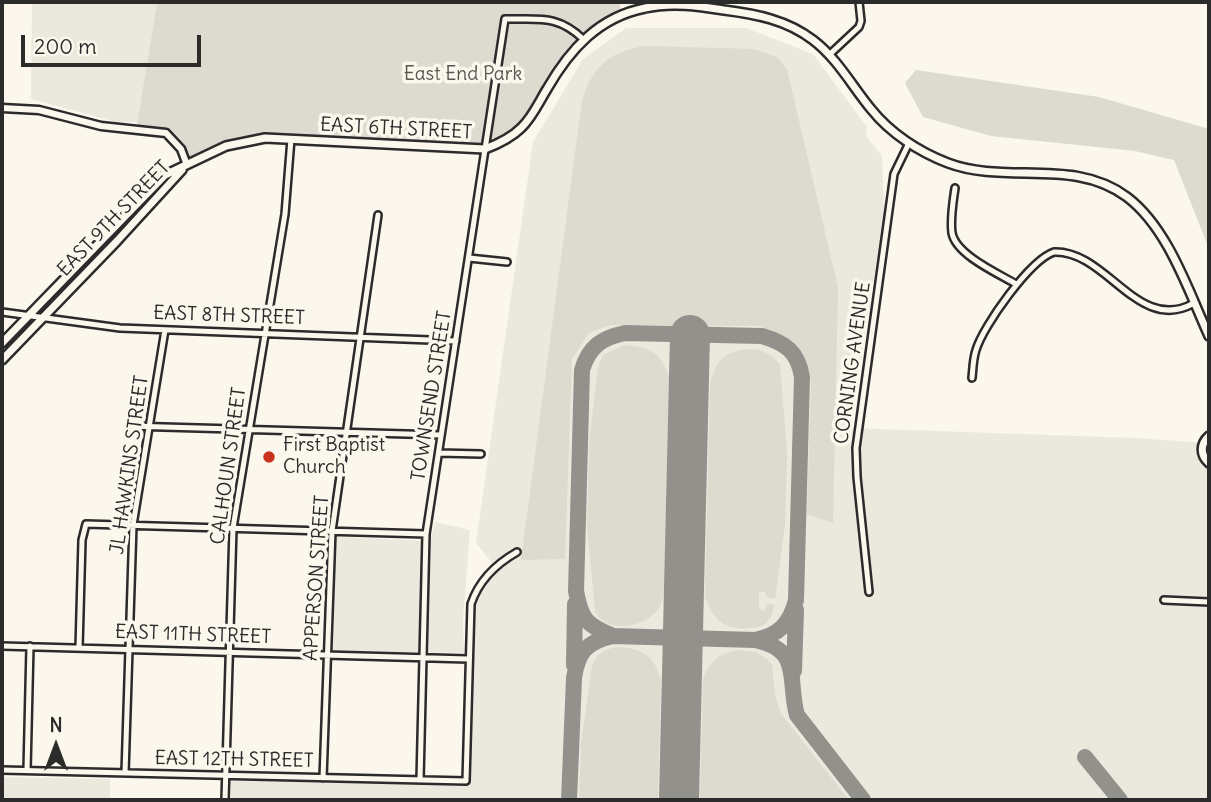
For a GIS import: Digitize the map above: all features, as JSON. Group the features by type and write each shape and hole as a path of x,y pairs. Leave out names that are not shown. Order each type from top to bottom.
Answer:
{"main road":[{"name":"EAST 6TH STREET","path":"187,165 226,146 265,138 485,149 501,143 524,126 559,68 583,38 621,15 642,8 677,4 748,13 773,19 798,30 829,55 881,120 909,143 939,159 974,172 1074,175 1111,186 1138,206 1161,233 1194,303"},
{"name":"EAST 9TH STREET","path":"2,343 165,175 187,165"},
{"name":"EAST 9TH STREET","path":"2,360 187,165"},
{"path":"1194,303 1209,336"},
{"path":"1209,435 1202,449 1209,464"}],"street":[{"path":"829,55 859,27 859,2"},
{"name":"TOWNSEND STREET","path":"420,780 426,534 505,19 554,20 568,25 583,38"},
{"path":"2,108 39,110 101,126 166,133 181,149 187,165"},
{"name":"CALHOUN STREET","path":"225,800 233,528 285,214 291,139"},
{"name":"CORNING AVENUE","path":"869,592 857,477 857,430 894,174 909,143"},
{"path":"955,188 951,223 954,240 964,251 1016,285"},
{"name":"APPERSON STREET","path":"323,778 331,531 378,215"},
{"path":"972,378 978,343 1016,285 1043,257 1054,252 1061,251 1100,269 1137,300 1175,311 1194,303"},
{"path":"469,258 507,262"},
{"name":"EAST 8TH STREET","path":"2,312 98,326 456,341"},
{"name":"JL HAWKINS STREET","path":"125,773 133,525 164,330"},
{"path":"129,426 441,435"},
{"path":"439,453 481,454"},
{"path":"79,648 82,540 84,526 88,524 426,534"},
{"path":"468,659 471,604 476,590 492,570 517,552"},
{"path":"1164,600 1209,602"},
{"name":"EAST 11TH STREET","path":"2,646 468,659"},
{"path":"27,770 30,646"},
{"name":"EAST 12TH STREET","path":"2,770 466,781 468,659"}],"shaded area":[{"path":"32,2 157,2 138,122 116,122 31,99"},
{"path":"626,28 746,28 813,54 867,127 866,136 882,156 884,211 851,428 1209,443 1209,800 231,800 231,778 469,786 470,661 475,603 494,565 476,543 533,142 583,59"},
{"path":"435,522 470,530 463,619 464,653 330,651 335,537 430,541"},
{"path":"2,777 110,779 110,800 2,800"}],"green space":[{"name":"East End Park","path":"157,2 620,2 621,15 583,39 524,126 485,149 291,139 250,141 226,146 187,165 181,149 166,133 136,131"},
{"path":"646,46 754,49 777,57 787,69 838,288 833,523 807,514 811,380 805,358 795,344 780,334 758,326 611,325 589,333 572,359 565,559 521,560 582,100 592,78 605,62 622,52"},
{"path":"916,70 1099,97 1209,129 1209,249 1174,160 1135,151 991,136 923,117 905,83"},
{"path":"624,345 641,347 652,352 661,361 669,376 664,592 660,606 654,614 633,625 616,626 601,619 595,611 587,525 589,443 598,368 603,355"},
{"path":"750,349 767,353 780,364 787,452 785,525 775,599 767,597 765,592 759,592 759,609 766,611 766,604 775,604 771,617 761,626 733,628 716,617 705,597 710,383 723,357"},
{"path":"620,647 642,652 655,665 661,679 658,800 579,800 581,743 592,666 603,652"},
{"path":"738,650 756,652 772,665 775,695 781,714 849,800 700,800 703,680 715,659"}],"taxiway":[{"path":"613,636 586,620 576,591 582,370 588,355 603,341 625,333 762,336 790,350 802,377 796,600 787,622 782,627 771,635 755,640"},
{"path":"574,665 575,604"},
{"path":"794,671 796,610"},
{"path":"569,800 574,678 578,661 590,645 613,636 755,640 780,651 790,668 797,715 863,800"},
{"path":"1085,757 1120,800"}],"runway":[{"path":"679,800 690,335"}],"place":[{"name":"First Baptist Church","path":"269,457"}]}
